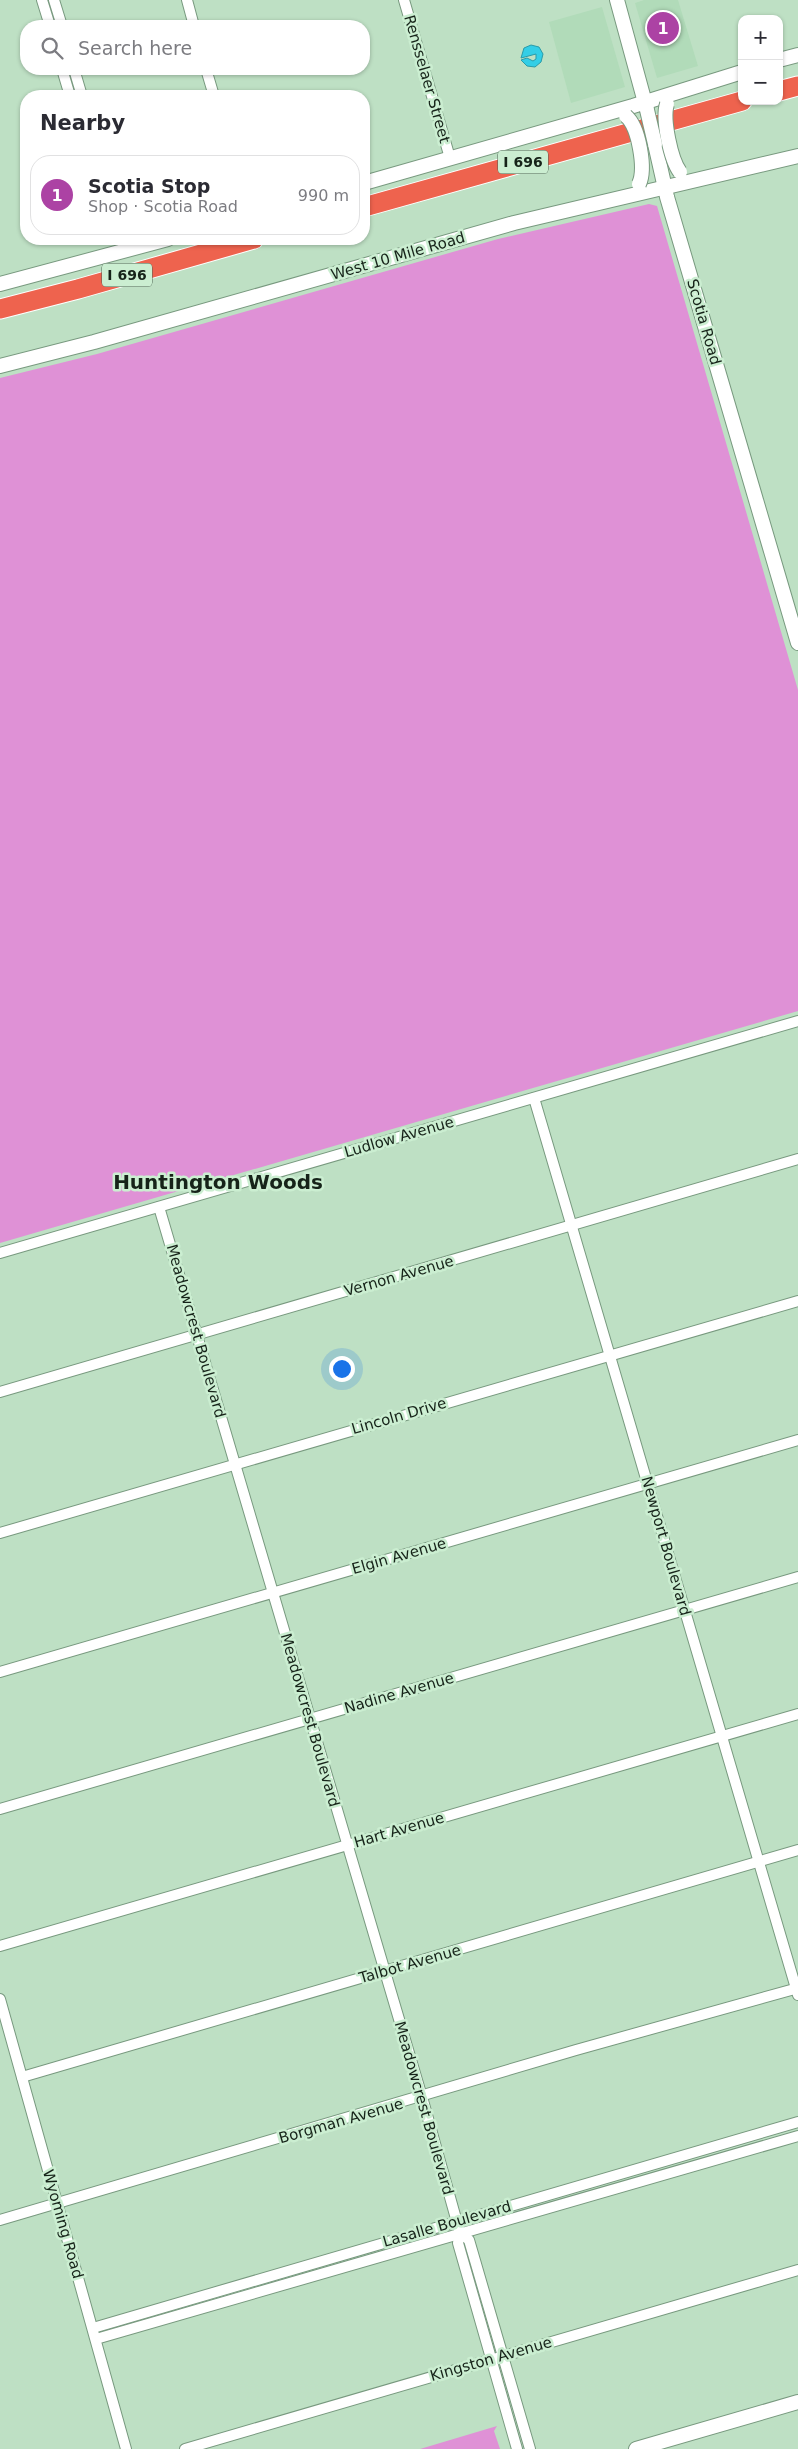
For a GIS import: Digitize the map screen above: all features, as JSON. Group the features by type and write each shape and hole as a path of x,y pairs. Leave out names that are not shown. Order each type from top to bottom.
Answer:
{"highway":[{"path":"783,90 798,86"},
{"name":"I 696","path":"370,205 738,102"},
{"name":"I 696","path":"0,308 78,289 233,245"}],"main road":[{"name":"Scotia Road","path":"616,0 646,106 663,182 797,636"},
{"path":"783,59 798,55"},
{"path":"370,181 610,112 646,106 682,90 738,73"},
{"path":"682,90 668,104 667,125 675,162 680,172 693,181"},
{"path":"610,112 626,116 635,129 643,168 639,184 630,195"},
{"name":"West 10 Mile Road","path":"0,366 102,340 514,223 630,195 663,182 693,181 798,156"},
{"path":"0,284 146,245"},
{"path":"636,2449 798,2402"}],"street":[{"path":"42,0 48,20"},
{"path":"54,0 60,20"},
{"path":"186,0 192,20"},
{"name":"Rensselaer Street","path":"404,0 450,158"},
{"path":"64,75 68,90"},
{"path":"76,75 80,90"},
{"path":"208,75 212,90"},
{"name":"Ludlow Avenue","path":"0,1253 798,1021"},
{"name":"Newport Boulevard","path":"534,1098 797,1990"},
{"name":"Vernon Avenue","path":"0,1392 798,1159"},
{"name":"Meadowcrest Boulevard","path":"159,1207 422,2097 460,2233 458,2243 530,2449"},
{"name":"Lincoln Drive","path":"0,1533 798,1301"},
{"name":"Elgin Avenue","path":"0,1672 798,1440"},
{"name":"Nadine Avenue","path":"0,1809 798,1577"},
{"name":"Hart Avenue","path":"0,1946 798,1714"},
{"name":"Talbot Avenue","path":"22,2077 798,1850"},
{"name":"Borgman Avenue","path":"0,2220 586,2048 797,1990"},
{"name":"Wyoming Road","path":"0,1999 126,2449"},
{"name":"Lasalle Boulevard","path":"93,2328 798,2122"},
{"name":"Lasalle Boulevard","path":"96,2339 798,2136"},
{"path":"628,2171 632,2184"},
{"name":"Kingston Avenue","path":"185,2449 798,2270"},
{"path":"266,2277 270,2288"},
{"name":"Meadowcrest Boulevard","path":"497,2357 517,2449"}],"shaded area":[{"path":"644,0 678,0 698,66 657,78 635,3"},
{"path":"602,7 625,87 571,103 549,22"},
{"path":"649,204 657,206 798,690 798,1011 0,1243 0,378 97,354 498,239"},
{"path":"497,2426 494,2431 500,2449 420,2449"}],"water":[{"path":"531,45 539,47 543,54 541,62 535,67 527,66 521,60 527,58 533,61 536,59 536,54 521,58 524,48"}],"place":[{"name":"Scotia Stop","path":"663,28"}],"district":[{"name":"Huntington Woods","path":"218,1182"}]}
